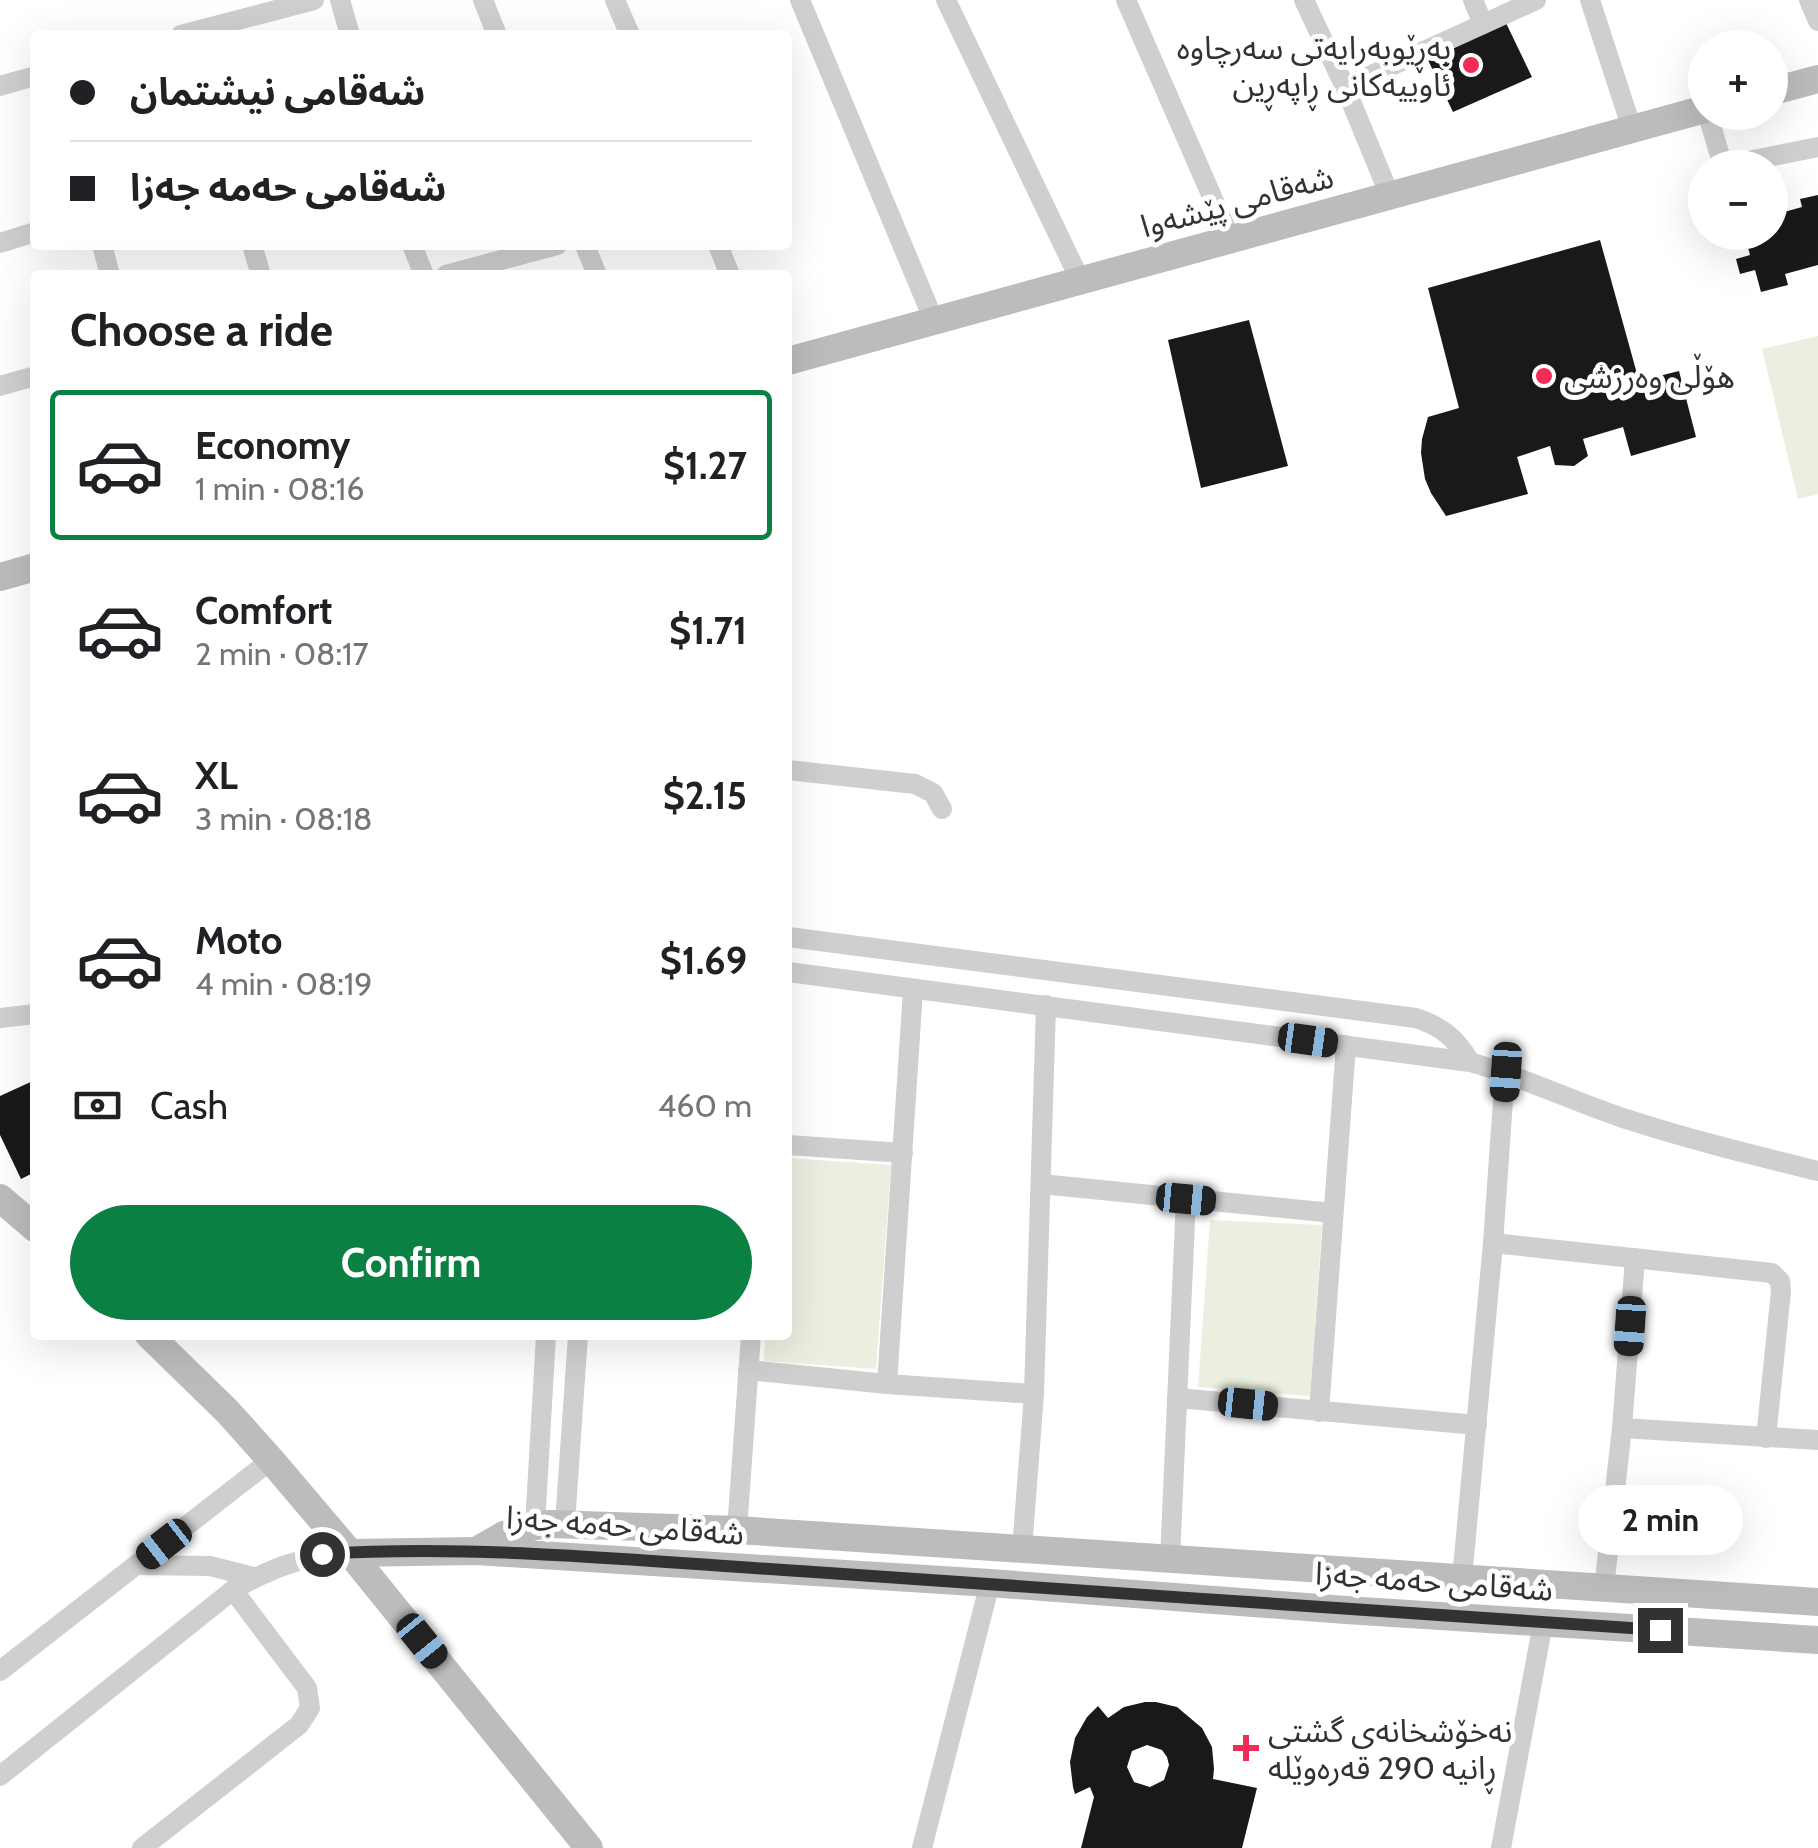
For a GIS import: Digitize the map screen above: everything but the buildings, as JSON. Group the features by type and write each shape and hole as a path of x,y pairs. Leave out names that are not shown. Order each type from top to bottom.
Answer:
{"street":[{"path":"201,30 314,0"},
{"path":"340,0 349,30"},
{"path":"483,0 495,30"},
{"path":"615,0 628,30"},
{"path":"800,0 934,321"},
{"path":"946,0 1080,280"},
{"path":"1126,0 1230,240"},
{"path":"1304,0 1390,196"},
{"path":"1473,0 1483,24"},
{"path":"1345,87 1536,0"},
{"path":"1590,0 1632,129"},
{"path":"1810,0 1818,21"},
{"path":"0,86 30,77"},
{"path":"1788,87 1818,78"},
{"name":"شەقامی پێشەوا","path":"792,360 1688,115"},
{"path":"1712,130 1722,166 1818,147"},
{"path":"0,243 30,234"},
{"path":"464,270 538,250"},
{"path":"0,386 30,377"},
{"path":"0,577 30,568"},
{"path":"792,770 916,784 933,793 942,810"},
{"path":"792,938 1416,1018 1450,1036 1470,1062"},
{"path":"792,973 1470,1062 1638,1123 1818,1172"},
{"path":"886,1384 913,990"},
{"path":"1022,1549 1034,1394 1046,1005"},
{"path":"0,1018 30,1015"},
{"path":"1320,1412 1346,1045"},
{"path":"1462,1579 1506,1072"},
{"path":"792,1145 903,1153"},
{"path":"1041,1184 1333,1213"},
{"path":"0,1198 30,1224"},
{"path":"1170,1559 1186,1199"},
{"path":"1493,1244 1772,1273 1780,1281 1782,1292 1766,1438"},
{"path":"1604,1588 1635,1258"},
{"path":"154,1340 271,1460 589,1848"},
{"path":"535,1526 546,1340"},
{"path":"565,1523 578,1340"},
{"path":"737,1530 750,1340"},
{"path":"748,1370 1034,1394"},
{"path":"1177,1398 1477,1426"},
{"path":"1622,1428 1818,1440"},
{"path":"0,1671 271,1460"},
{"name":"شەقامی حەمە جەزا","path":"476,1551 504,1535 565,1523 737,1530 1818,1602"},
{"path":"0,1776 254,1577 300,1558 350,1553 476,1551"},
{"name":"شەقامی حەمە جەزا","path":"476,1551 1818,1640"},
{"path":"137,1565 210,1566 254,1577"},
{"path":"1346,1610 1349,1571"},
{"path":"1423,1615 1427,1577"},
{"path":"922,1848 990,1583"},
{"path":"142,1848 299,1725 310,1708 308,1688 233,1590"},
{"path":"1501,1848 1542,1623"}],"shaded area":[{"path":"1818,336 1818,494 1798,499 1762,349"},
{"path":"792,1158 891,1165 876,1369 764,1361 765,1340 792,1340"},
{"path":"1210,1220 1322,1225 1310,1396 1198,1387"}],"place":[{"name":"بەڕێوبەرایەتی سەرچاوە ئاوییەکانی ڕاپەڕین","path":"1471,65"},
{"name":"هۆڵی وەرزشی","path":"1544,376"},
{"name":"نەخۆشخانەی گشتی ڕانیە 290 قەرەوێلە","path":"1246,1748"}],"route":[{"path":"322,1554 476,1551 1660,1630"}]}
